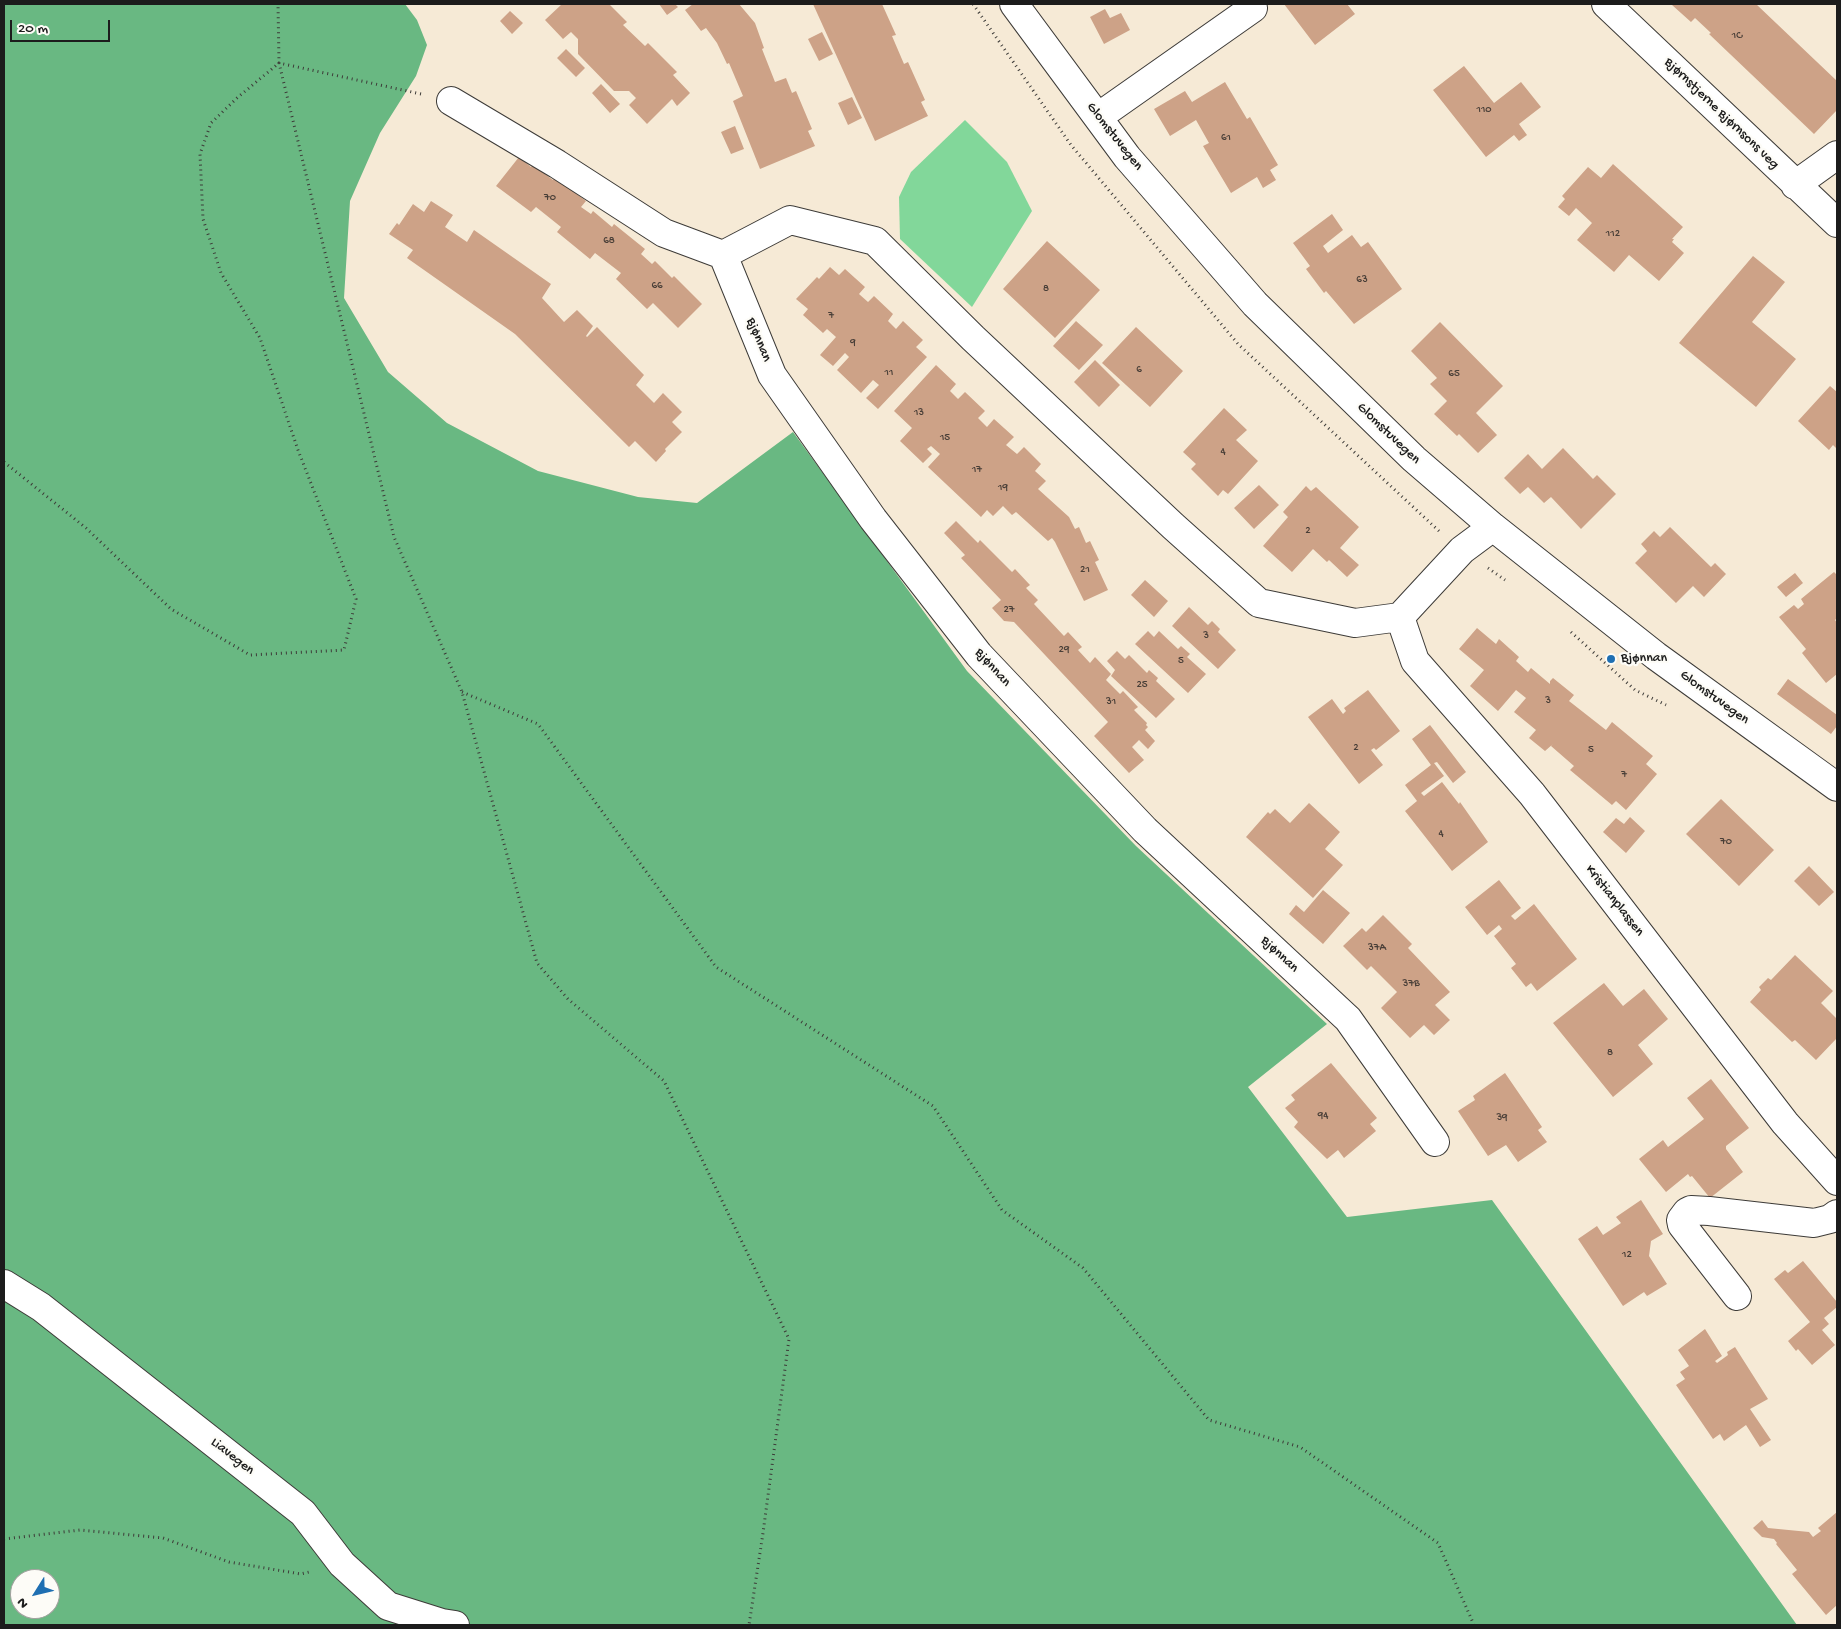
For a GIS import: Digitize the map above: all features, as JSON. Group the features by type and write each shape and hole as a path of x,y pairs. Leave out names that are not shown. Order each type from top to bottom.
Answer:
{"street":[{"name":"Glomstuvegen","path":"1014,4 1127,157 1254,304 1414,459 1493,527 1656,656 1837,787"},
{"name":"Bjørnstjerne Bjørnsons veg","path":"1606,4 1837,224"},
{"path":"1098,117 1253,8"},
{"path":"451,101 557,164 664,233 723,255 790,220 875,241 973,338 1173,526 1259,603 1355,623 1400,617 1462,550 1493,527"},
{"path":"1795,185 1837,155"},
{"name":"Bjønnan","path":"723,255 772,375 874,519 979,655 1145,830 1348,1019 1435,1142"},
{"name":"Kristianplassen","path":"1400,617 1415,661 1532,794 1785,1123 1837,1181"},
{"path":"1737,1296 1682,1225 1681,1220 1687,1212 1691,1210 1709,1211 1814,1223 1830,1219 1837,1214"},
{"name":"Liavegen","path":"4,1284 41,1307 303,1513 342,1564 388,1606 442,1623 455,1625"}],"path":[{"path":"278,4 279,63 394,537 462,692 537,963 568,999 664,1082 789,1339 765,1524 749,1625"},
{"path":"279,63 451,101"},
{"path":"4,462 86,528 171,609 250,655 344,650 356,599 298,450 260,338 221,273 203,219 200,154 211,123 237,98 279,63"},
{"path":"462,692 538,724 716,967 932,1106 1002,1210 1083,1268 1209,1420 1300,1447 1438,1543 1474,1625"},
{"path":"4,1539 80,1530 163,1538 229,1562 302,1574 342,1564"}],"green space":[{"path":"4,4 405,4 417,20 427,45 416,76 380,133 350,201 344,298 388,372 447,423 538,471 638,497 697,503 793,432 967,671 1136,846 1327,1024 1248,1087 1347,1217 1492,1200 1797,1625 4,1625"},
{"path":"965,120 1007,162 1032,211 972,307 900,239 899,197 911,172"}],"building":[{"path":"562,4 609,4 627,22 623,25 645,46 648,43 677,72 673,75 690,93 677,106 672,99 647,124 629,105 636,98 629,91 614,91 578,54 578,39 571,32 563,39 545,20"},
{"path":"659,4 675,4 678,7 667,15"},
{"path":"693,4 739,4 755,23 764,48 762,49 775,82 786,78 792,93 796,91 812,129 808,131 815,146 760,169 733,101 743,96 729,63 727,64 717,43 706,28 701,31 685,10"},
{"path":"813,4 882,4 896,35 892,36 904,64 908,62 925,100 921,102 928,116 875,141"},
{"path":"1284,4 1347,4 1355,14 1315,45"},
{"path":"1673,4 1756,4 1837,81 1837,110 1814,134 1709,34 1711,33 1695,18 1691,22"},
{"path":"1105,9 1110,18 1121,13 1130,30 1104,44 1090,17"},
{"path":"510,11 523,23 512,34 500,21"},
{"path":"822,32 833,54 819,61 808,39"},
{"path":"566,49 585,68 576,77 557,58"},
{"path":"1464,66 1494,103 1521,82 1541,107 1519,124 1527,135 1519,141 1514,135 1486,157 1433,90"},
{"path":"1225,82 1247,119 1250,117 1278,165 1270,170 1276,180 1263,188 1257,177 1231,193 1203,146 1209,143 1196,120 1170,136 1154,109 1185,91 1192,102"},
{"path":"601,84 620,104 610,113 592,93"},
{"path":"852,97 862,118 848,125 838,103"},
{"path":"735,126 744,149 731,154 721,132"},
{"path":"519,157 531,167 533,165 553,180 555,177 586,201 581,207 591,214 593,211 612,227 614,224 645,249 641,254 652,264 655,261 672,278 674,276 702,304 678,328 653,303 647,309 616,279 621,273 595,253 590,259 557,232 561,227 536,207 531,212 496,186"},
{"path":"1613,164 1683,227 1672,239 1674,239 1672,242 1684,253 1659,281 1629,255 1614,272 1577,240 1592,223 1576,208 1569,216 1558,207 1565,199 1562,196 1588,167 1601,178"},
{"path":"431,201 453,215 445,227 467,242 474,230 551,284 542,298 564,322 577,310 593,326 587,337 597,327 644,375 636,385 654,403 663,393 682,412 672,422 682,432 665,449 666,451 656,462 635,441 629,447 515,334 407,258 413,250 389,234 397,223 399,225 413,204 424,212"},
{"path":"1332,214 1343,230 1323,246 1328,253 1352,235 1361,247 1368,242 1402,289 1354,324 1326,291 1324,293 1306,269 1310,266 1293,243"},
{"path":"1047,241 1100,290 1055,338 1003,289"},
{"path":"1753,256 1785,282 1752,322 1796,359 1756,407 1679,343"},
{"path":"830,267 839,275 845,269 865,287 859,294 868,302 874,296 893,314 888,321 896,329 903,321 923,340 916,347 927,357 878,409 866,398 879,385 873,380 861,393 837,370 849,357 845,353 833,366 820,355 836,337 827,329 823,333 803,315 808,309 796,299 817,277 819,279"},
{"path":"1076,321 1103,345 1079,370 1053,346"},
{"path":"1440,322 1503,386 1476,413 1497,435 1478,453 1459,434 1457,436 1434,414 1447,401 1430,384 1437,378 1411,351"},
{"path":"1136,327 1183,371 1150,407 1102,363"},
{"path":"1095,360 1120,385 1099,407 1074,382"},
{"path":"936,365 956,384 950,391 958,399 965,392 985,411 978,418 987,427 994,419 1014,437 1006,445 1017,454 1024,447 1041,464 1035,471 1046,481 1038,489 1069,517 1075,529 1079,527 1086,543 1090,541 1099,560 1095,562 1108,590 1084,601 1052,538 1048,541 1016,512 1012,515 1003,506 993,516 987,510 981,517 928,467 940,454 931,446 927,449 932,454 923,463 900,441 912,428 894,411"},
{"path":"1830,386 1837,392 1837,449 1833,445 1829,450 1798,421"},
{"path":"1224,408 1247,430 1236,440 1258,461 1228,494 1223,490 1218,496 1191,469 1196,464 1183,452"},
{"path":"1563,448 1593,479 1597,475 1616,494 1581,529 1551,497 1544,503 1528,487 1520,494 1504,478 1528,454 1542,469"},
{"path":"1259,485 1279,505 1254,529 1234,508"},
{"path":"1306,486 1311,491 1316,487 1359,527 1340,548 1359,565 1347,577 1329,560 1327,562 1313,549 1292,572 1263,546 1288,517 1283,512"},
{"path":"956,521 978,543 980,540 1012,572 1015,569 1030,585 1026,588 1038,600 1034,604 1064,636 1068,632 1082,647 1078,650 1090,663 1095,657 1111,674 1106,680 1120,694 1123,691 1138,707 1134,710 1147,723 1148,727 1145,730 1155,741 1148,749 1139,740 1132,747 1144,760 1129,773 1094,736 1108,722 1014,622 1004,621 992,608 1001,600 961,558 965,555 944,533"},
{"path":"1670,527 1711,567 1715,563 1726,574 1704,597 1693,586 1676,603 1635,563 1647,551 1641,544 1654,531 1660,537"},
{"path":"1834,572 1837,575 1837,618 1835,620 1837,623 1837,674 1826,683 1802,653 1806,649 1779,617 1794,605 1798,609 1804,604 1801,599"},
{"path":"1795,573 1803,583 1786,597 1777,587"},
{"path":"1145,580 1168,601 1154,617 1131,595"},
{"path":"1189,607 1208,625 1212,621 1220,629 1218,632 1236,650 1218,669 1172,626"},
{"path":"1477,628 1496,644 1499,639 1519,657 1516,661 1528,672 1531,668 1550,684 1553,678 1574,695 1569,701 1606,730 1612,722 1653,756 1646,764 1657,774 1626,810 1616,801 1612,805 1570,770 1574,766 1551,746 1553,744 1545,751 1529,738 1536,730 1514,712 1526,698 1516,690 1498,711 1470,686 1484,670 1459,649"},
{"path":"1148,631 1154,637 1159,631 1178,649 1181,646 1190,654 1187,657 1206,674 1188,693 1135,644"},
{"path":"1117,651 1125,659 1129,655 1147,673 1149,670 1158,678 1156,681 1175,699 1156,718 1111,676 1115,670 1107,661"},
{"path":"1788,679 1837,715 1837,726 1831,734 1777,694"},
{"path":"1368,690 1400,731 1376,750 1374,748 1371,750 1383,765 1359,784 1308,717 1332,699 1343,714 1346,711 1344,708"},
{"path":"1430,725 1466,772 1453,783 1437,762 1434,763 1444,776 1421,793 1424,796 1442,782 1459,804 1460,802 1488,842 1452,871 1405,811 1417,801 1405,785 1431,765 1412,739"},
{"path":"1721,799 1774,850 1739,886 1686,834"},
{"path":"1309,803 1340,832 1325,849 1343,865 1313,898 1246,837 1268,812 1270,814 1275,809 1290,823"},
{"path":"1630,817 1645,831 1626,853 1603,832 1616,818 1624,824"},
{"path":"1809,866 1834,892 1819,906 1794,881"},
{"path":"1499,880 1521,908 1511,916 1515,920 1534,904 1577,959 1537,991 1531,983 1526,987 1511,968 1516,964 1494,936 1502,929 1499,925 1487,935 1465,907"},
{"path":"1323,890 1350,913 1323,944 1289,914 1296,905 1304,912"},
{"path":"1383,915 1412,944 1408,948 1450,992 1435,1005 1450,1020 1434,1035 1424,1025 1410,1038 1381,1008 1397,992 1371,966 1367,970 1343,946 1362,928 1366,932"},
{"path":"1795,955 1833,991 1821,1003 1837,1019 1837,1038 1816,1060 1795,1040 1792,1042 1750,1002 1761,990 1759,987 1768,978 1771,980"},
{"path":"1604,983 1623,1006 1644,989 1668,1019 1638,1045 1653,1064 1613,1097 1553,1023"},
{"path":"1331,1063 1377,1118 1370,1124 1376,1131 1344,1158 1338,1150 1327,1159 1294,1127 1298,1122 1285,1108 1295,1100 1291,1095"},
{"path":"1505,1073 1542,1127 1538,1130 1547,1142 1518,1162 1506,1145 1488,1156 1458,1111 1475,1100 1473,1096"},
{"path":"1711,1079 1749,1128 1726,1146 1726,1149 1743,1172 1710,1198 1692,1176 1690,1177 1688,1174 1666,1192 1639,1159 1663,1140 1668,1147 1704,1119 1687,1098"},
{"path":"1641,1200 1663,1234 1651,1241 1649,1256 1667,1284 1647,1296 1644,1292 1623,1306 1578,1239 1597,1226 1603,1235 1621,1223 1616,1217"},
{"path":"1803,1261 1837,1302 1837,1307 1824,1318 1829,1324 1822,1330 1835,1345 1812,1365 1788,1341 1810,1322 1774,1279 1785,1270 1788,1273"},
{"path":"1705,1329 1722,1356 1715,1361 1717,1363 1728,1355 1727,1352 1735,1347 1768,1399 1750,1409 1771,1440 1760,1447 1746,1425 1724,1441 1720,1434 1713,1439 1676,1385 1685,1379 1680,1372 1689,1366 1678,1350"},
{"path":"1837,1512 1837,1605 1826,1615 1792,1574 1797,1570 1774,1539 1762,1537 1753,1528 1762,1520 1768,1528 1809,1532 1813,1537 1821,1531 1818,1528"}],"place":[{"name":"Bjønnan","path":"1611,659"}]}
